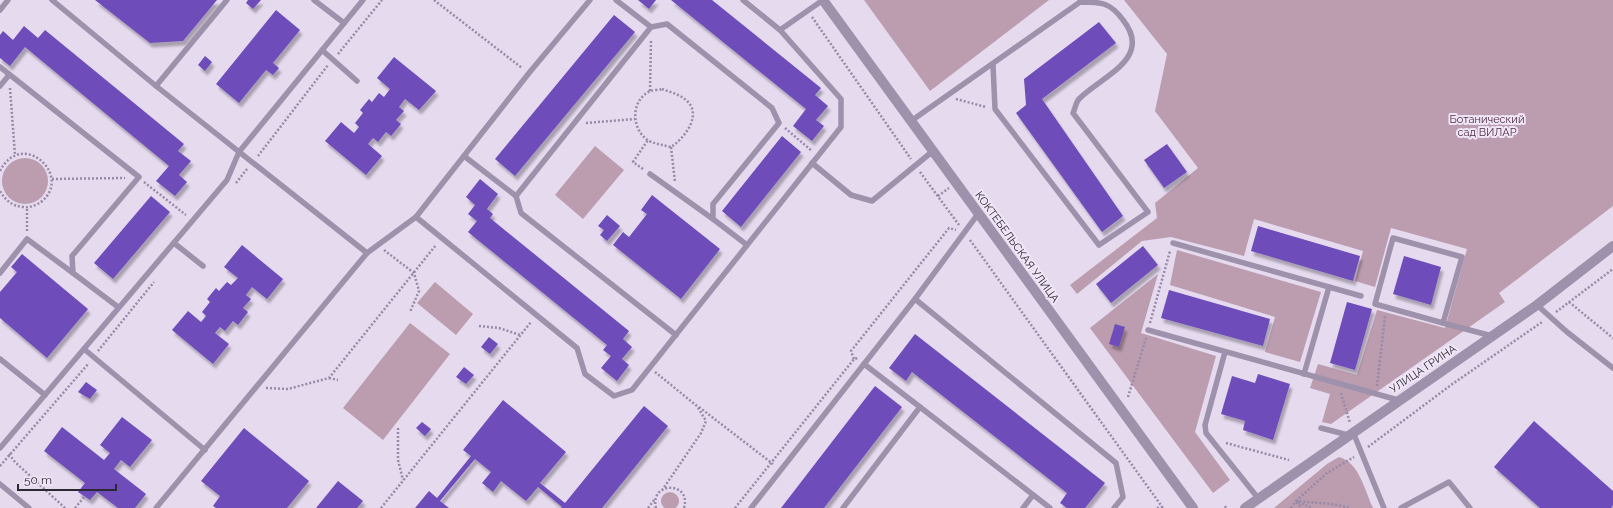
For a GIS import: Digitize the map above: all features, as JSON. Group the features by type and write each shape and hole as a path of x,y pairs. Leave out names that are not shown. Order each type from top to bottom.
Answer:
{"street":[{"name":"КОКТЕБЕЛЬСКАЯ УЛИЦА","path":"823,0 1193,508"},
{"name":"УЛИЦА ГРИНА","path":"1245,508 1350,433 1537,305 1613,246"}],"lane":[{"path":"0,10 8,0"},
{"path":"52,0 156,86 367,253"},
{"path":"156,86 227,0"},
{"path":"314,0 344,23"},
{"path":"1,446 227,180 240,152 363,0"},
{"path":"156,508 206,450 367,253 416,217 529,73 590,0"},
{"path":"616,0 651,27"},
{"path":"416,217 577,348 585,374 614,396 632,390 841,127 841,99 780,30 743,0"},
{"path":"780,30 823,0"},
{"path":"911,121 993,65 1080,2 1097,2 1110,5 1124,20 1133,40 1129,56 1119,69 1078,100 1073,113 1148,212 1099,245 995,109 993,65"},
{"path":"516,196 651,27 667,24 772,108 778,123 713,204 713,219"},
{"path":"322,50 357,81"},
{"path":"0,67 139,178 72,256 73,272"},
{"path":"0,86 9,75"},
{"path":"812,164 851,195 872,201 933,151"},
{"path":"464,156 516,196 521,213 676,335"},
{"path":"650,174 747,245"},
{"path":"751,508 871,356 978,214"},
{"path":"1444,323 1462,257 1393,238 1375,304 1444,323 1492,336"},
{"path":"0,273 26,239 73,272 118,308"},
{"path":"174,243 203,266"},
{"path":"1172,243 1361,296"},
{"path":"1304,374 1330,287"},
{"path":"915,299 1116,463 1123,497 1114,508"},
{"path":"1537,305 1613,368"},
{"path":"1148,330 1398,400"},
{"path":"84,349 206,450"},
{"path":"1225,352 1205,425 1206,433 1258,498"},
{"path":"0,359 45,395"},
{"path":"864,364 1050,508"},
{"path":"843,508 920,407"},
{"path":"1320,428 1350,433 1361,452 1384,508"},
{"path":"1401,508 1449,482 1470,508"},
{"path":"0,484 30,508"},
{"path":"1023,508 1033,495"}],"path":[{"path":"434,0 529,73"},
{"path":"808,11 915,165 1162,507 1157,508"},
{"path":"650,91 651,27"},
{"path":"9,75 15,155"},
{"path":"662,89 676,94 686,100 692,109 693,118 685,134 671,147 648,140 639,131 635,119 635,110 640,99 650,91 662,89"},
{"path":"946,97 995,109"},
{"path":"573,124 635,119"},
{"path":"778,123 818,156"},
{"path":"648,140 632,162 650,174"},
{"path":"671,147 676,193"},
{"path":"0,171 4,163 15,155 25,153 35,155 44,161 49,169 52,179 50,190 45,199 37,205 27,208 14,206 4,199 0,191"},
{"path":"52,179 139,178 192,221"},
{"path":"26,239 27,208"},
{"path":"854,358 851,351 949,228 964,233"},
{"path":"328,378 442,238"},
{"path":"1128,397 1172,243"},
{"path":"378,245 414,273 419,291 410,312"},
{"path":"1291,508 1327,473 1361,452 1450,385 1550,316 1613,269"},
{"path":"1569,302 1613,338"},
{"path":"1376,394 1386,307"},
{"path":"381,508 536,315"},
{"path":"479,326 499,328 520,335"},
{"path":"735,508 854,358 871,356"},
{"path":"650,367 697,406 781,470"},
{"path":"273,388 288,388 328,378 338,380"},
{"path":"1338,383 1350,433"},
{"path":"648,508 663,489 701,433 706,420 697,406"},
{"path":"398,428 398,460 403,480"},
{"path":"1211,440 1289,460"},
{"path":"1,446 15,462 65,508"},
{"path":"663,489 673,487 682,492 685,502 684,508"},
{"path":"75,508 85,496"},
{"path":"655,499 656,508"},
{"path":"1296,502 1302,508"},
{"path":"1296,502 1312,508"},
{"path":"1296,502 1332,504 1351,508"}],"green space":[{"path":"864,0 1049,0 930,91"},
{"name":"Ботанический сад ВИЛАР","path":"1124,0 1613,0 1613,206 1499,293 1505,302 1331,424 1322,422 1330,394 1310,388 1318,364 1357,375 1377,310 1445,328 1467,249 1391,228 1375,287 1355,281 1363,251 1254,219 1244,256 1171,237 1142,241 1077,294 1070,285 1157,218 1155,203 1198,168 1155,111 1167,54"},
{"path":"595,146 624,170 583,219 555,195"},
{"path":"30,158 34,159 44,168 47,172 47,190 38,200 30,204 20,204 12,200 3,190 2,176 6,168 16,159"},
{"path":"1177,250 1321,292 1300,362 1265,352 1275,317 1170,285"},
{"path":"1158,274 1141,333 1216,356 1195,432 1230,480 1213,493 1090,328"},
{"path":"435,282 473,314 456,335 417,303"},
{"path":"410,323 450,354 383,440 343,408"},
{"path":"1339,457 1346,460 1356,471 1373,508 1274,508 1327,464"},
{"path":"670,492 676,495 679,501 676,507 670,510 664,507 661,501 664,495"}],"building":[{"path":"95,0 217,0 183,41 150,43"},
{"path":"248,0 261,0 253,9 246,3"},
{"path":"638,0 656,0 649,9"},
{"path":"671,0 712,0 821,88 815,95 828,106 816,120 824,126 812,141 793,126 806,109"},
{"path":"276,10 300,30 273,63 279,68 273,75 266,70 239,103 216,84"},
{"path":"614,15 635,32 515,176 495,159"},
{"path":"1099,22 1116,43 1042,99 1123,216 1102,232 1016,113 1026,105 1024,79"},
{"path":"24,26 38,38 45,30 184,144 178,151 191,161 179,175 187,182 175,196 156,181 169,166 25,47 10,66 0,58 0,35 3,31 13,40"},
{"path":"205,56 212,62 205,71 198,65"},
{"path":"394,57 436,91 419,110 405,99 399,107 404,111 396,120 401,124 391,136 386,132 378,142 373,138 368,144 382,156 366,175 325,141 341,122 354,133 359,127 355,123 363,113 360,110 369,99 372,102 379,93 384,97 390,89 377,78"},
{"path":"782,136 801,152 741,227 722,211"},
{"path":"1167,144 1187,172 1164,188 1144,160"},
{"path":"480,179 498,194 487,209 493,214 490,218 629,331 623,339 632,347 622,359 629,365 617,381 601,368 611,356 603,350 607,345 468,232 477,221 468,214 475,205 466,197"},
{"path":"652,195 720,249 681,299 613,245 623,232 629,237 647,214 641,210"},
{"path":"151,196 170,212 113,279 94,263"},
{"path":"607,215 620,226 607,241 600,235 604,230 598,226"},
{"path":"1258,226 1360,256 1353,281 1251,251"},
{"path":"242,245 283,279 267,299 252,287 246,295 251,299 243,308 248,312 238,325 233,321 225,331 220,327 215,333 229,344 213,364 172,330 188,311 201,322 206,316 202,312 210,302 207,299 216,288 219,291 227,282 231,285 238,278 224,267"},
{"path":"1143,246 1158,265 1111,303 1096,284"},
{"path":"22,254 88,309 47,358 0,318 0,292 17,272 11,267"},
{"path":"1404,256 1441,267 1431,305 1393,294"},
{"path":"1169,290 1270,319 1263,346 1161,318"},
{"path":"1347,302 1372,309 1355,370 1330,363"},
{"path":"1115,324 1125,327 1119,347 1109,344"},
{"path":"915,334 1105,483 1085,508 1067,508 1060,503 1067,493 912,372 906,381 889,368"},
{"path":"489,337 498,344 490,354 481,347"},
{"path":"464,367 474,375 466,384 456,377"},
{"path":"1258,374 1290,384 1273,440 1243,430 1245,421 1221,414 1232,376 1255,383"},
{"path":"86,382 97,390 90,399 78,392"},
{"path":"875,386 902,407 824,508 781,508"},
{"path":"503,400 566,452 540,483 565,503 644,406 668,426 602,508 561,508 562,507 538,487 526,501 501,481 493,492 482,483 491,472 475,459 440,501 449,508 415,508 429,491 437,498 471,456 463,450"},
{"path":"122,417 152,440 130,467 121,460 114,469 146,494 135,508 118,508 97,492 90,500 78,492 85,483 44,451 62,427 104,460 110,453 100,445"},
{"path":"1534,421 1613,491 1613,505 1611,508 1540,508 1494,467"},
{"path":"422,422 431,429 425,436 416,428"},
{"path":"244,428 309,481 287,508 216,508 213,506 220,496 201,481"},
{"path":"338,481 363,501 357,508 316,508"}]}
